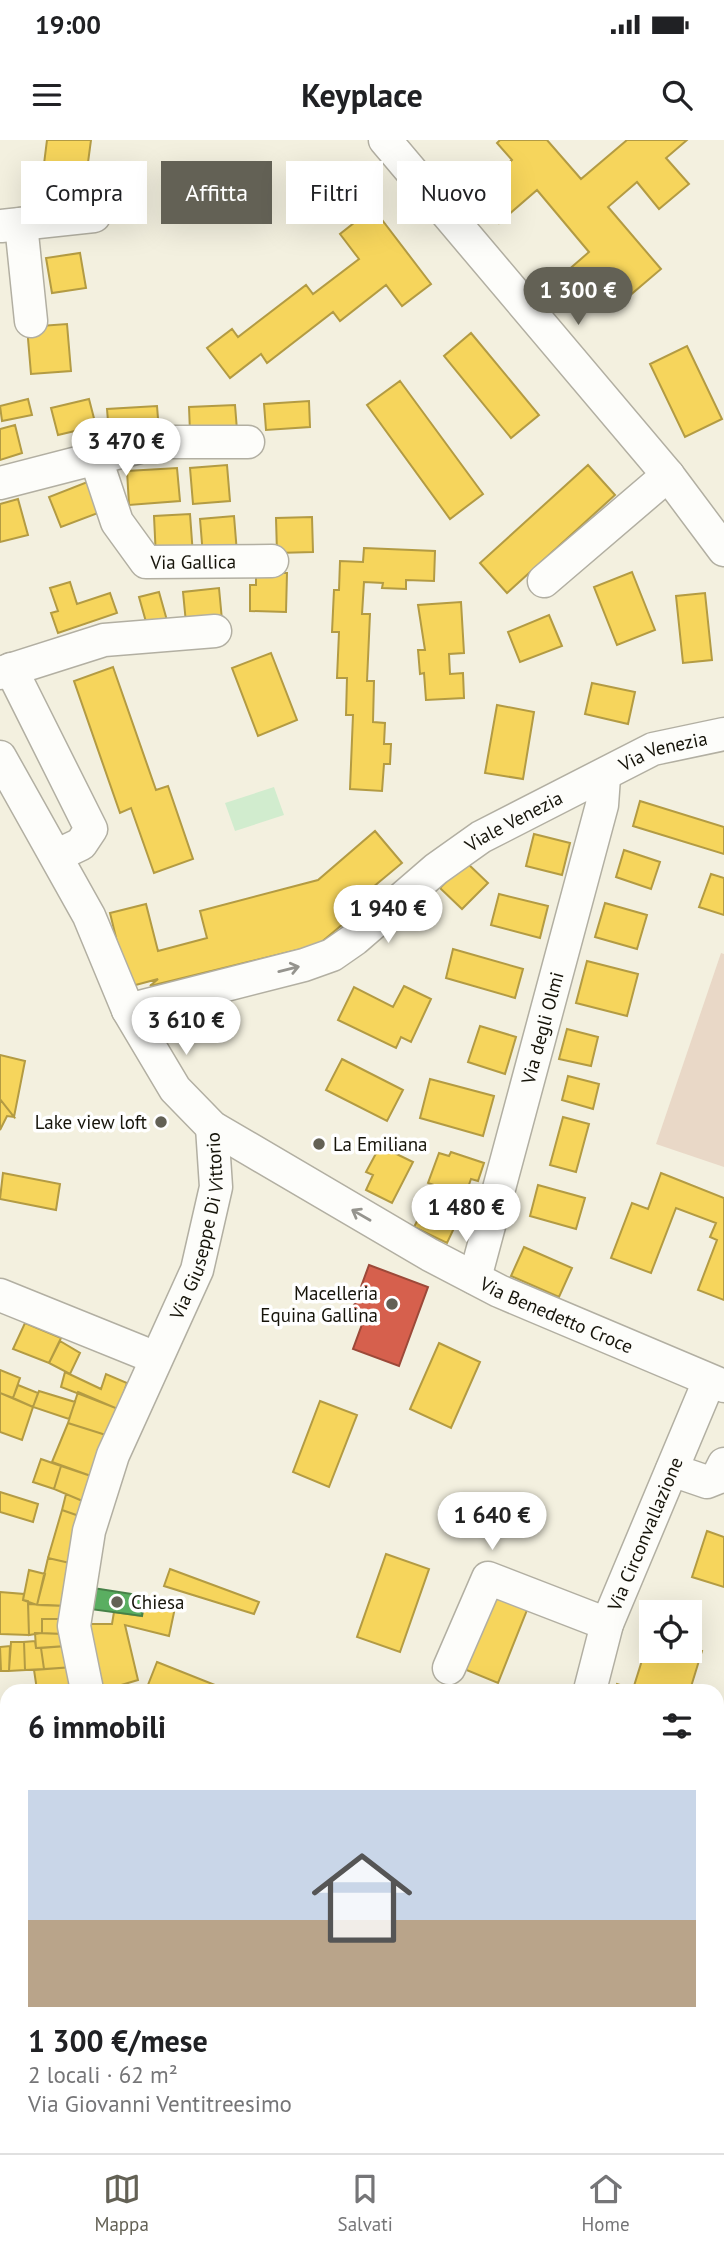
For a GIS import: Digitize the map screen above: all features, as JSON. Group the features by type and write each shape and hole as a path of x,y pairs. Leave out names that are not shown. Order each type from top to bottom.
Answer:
{"street":[{"path":"385,140 668,475 724,550"},
{"path":"11,225 31,321"},
{"path":"0,483 159,442 248,442"},
{"name":"Via Gallica","path":"96,459 117,522 146,562 272,561"},
{"path":"544,581 668,475"},
{"path":"58,855 81,844 91,829 5,671 104,640 215,631"},
{"name":"Via Venezia","path":"604,777 653,750 724,734"},
{"name":"Via Giuseppe Di Vittorio","path":"0,757 58,855 89,916 128,1010 175,1089 212,1128 216,1187 197,1270 113,1455 89,1531 74,1626 85,1684"},
{"name":"Viale Venezia","path":"128,1010 332,955 355,939 436,869 481,837 604,777"},
{"name":"Via degli Olmi","path":"474,1278 602,805 604,777"},
{"name":"Via Benedetto Croce","path":"212,1128 474,1278 717,1384"},
{"path":"0,1295 156,1358"},
{"name":"Via Circonvallazione","path":"592,1684 607,1624 672,1470 717,1384"},
{"path":"672,1470 707,1482 718,1478 724,1464"},
{"path":"449,1668 488,1577 607,1624"}],"shaded area":[{"path":"274,787 284,815 235,831 225,803"},
{"path":"721,953 724,954 724,1167 656,1144"}],"building: Abitazioni":[{"path":"47,140 91,140 88,161 44,161"},
{"path":"500,140 547,140 581,179 627,140 687,140 666,158 689,184 659,209 637,182 608,207 661,269 628,297 615,283 585,309 559,278 589,252 537,190 511,213 512,160 497,143"},
{"path":"383,221 431,284 402,306 386,285 340,321 333,312 267,363 261,354 230,378 207,348 232,329 238,337 306,285 313,294 359,259 340,234 353,224 383,224"},
{"path":"80,253 86,288 52,293 46,258"},
{"path":"67,324 71,371 31,374 27,327"},
{"path":"471,333 539,415 511,438 444,356"},
{"path":"687,346 722,419 685,437 650,364"},
{"path":"400,381 483,494 450,519 367,405"},
{"path":"28,399 32,415 2,421 0,406"},
{"path":"89,399 96,426 58,435 51,408"},
{"path":"309,401 310,427 266,430 264,404"},
{"path":"235,405 237,430 190,432 189,407"},
{"path":"157,406 159,431 109,434 107,409"},
{"path":"15,425 22,453 0,460 0,429"},
{"path":"227,465 230,501 193,504 190,468"},
{"path":"588,465 615,495 507,593 480,563"},
{"path":"177,468 180,501 129,505 127,471"},
{"path":"95,479 106,510 61,527 49,497"},
{"path":"18,499 28,535 0,542 0,504"},
{"path":"190,514 193,555 156,558 154,516"},
{"path":"234,516 237,553 203,556 200,519"},
{"path":"312,517 313,552 277,553 276,518"},
{"path":"364,548 435,551 434,581 406,580 406,589 382,588 383,583 364,582 362,614 370,614 367,681 374,681 373,722 385,723 384,744 391,744 390,764 384,764 382,791 350,789 353,715 346,715 347,678 337,678 339,632 332,632 334,590 339,590 340,561 363,562"},
{"path":"632,572 655,630 617,645 594,587"},
{"path":"256,573 287,573 286,612 250,611 250,585 256,585"},
{"path":"70,582 77,604 110,593 117,613 58,633 51,613 58,611 50,588"},
{"path":"219,588 222,620 186,623 183,592"},
{"path":"159,592 168,624 148,629 139,597"},
{"path":"705,593 712,660 683,663 676,596"},
{"path":"461,602 464,653 449,654 450,674 463,673 464,698 426,700 424,673 420,674 418,650 425,650 418,605"},
{"path":"549,615 562,646 520,662 508,632"},
{"path":"271,653 297,720 258,736 232,668"},
{"path":"113,667 156,790 168,786 193,859 154,873 131,808 120,813 74,681"},
{"path":"592,683 635,692 628,724 585,714"},
{"path":"497,705 534,712 523,779 485,773"},
{"path":"640,801 724,827 724,854 633,826"},
{"path":"375,831 402,863 348,908 350,918 318,945 150,986 158,979 128,987 110,913 146,904 158,951 207,938 200,911 318,880"},
{"path":"534,834 570,843 562,875 526,866"},
{"path":"624,850 660,862 651,889 616,877"},
{"path":"466,862 488,883 462,909 440,888"},
{"path":"711,874 724,878 724,915 699,907"},
{"path":"499,894 548,906 540,938 491,925"},
{"path":"605,903 647,915 637,949 595,937"},
{"path":"453,949 523,969 515,998 446,978"},
{"path":"587,961 638,974 627,1016 576,1003"},
{"path":"404,986 431,999 411,1042 401,1037 396,1048 338,1020 354,987 393,1007"},
{"path":"480,1026 516,1037 505,1074 468,1062"},
{"path":"567,1029 598,1037 591,1066 559,1059"},
{"path":"0,1055 25,1061 14,1117 0,1099"},
{"path":"342,1059 403,1090 387,1121 326,1090"},
{"path":"568,1076 599,1084 593,1109 562,1100"},
{"path":"430,1079 494,1096 483,1136 420,1118"},
{"path":"0,1099 14,1117 7,1116 0,1130"},
{"path":"563,1117 589,1124 576,1172 550,1165"},
{"path":"380,1146 413,1162 392,1203 366,1190 373,1175 366,1172"},
{"path":"451,1152 484,1163 478,1181 471,1179 465,1196 428,1183 439,1153 449,1156"},
{"path":"3,1173 60,1184 56,1210 0,1199"},
{"path":"661,1173 724,1198 724,1300 698,1290 717,1240 710,1237 716,1223 676,1208 651,1273 611,1258 632,1203 648,1209"},
{"path":"538,1185 585,1198 576,1229 530,1216"},
{"path":"432,1192 464,1207 447,1243 414,1227"},
{"path":"524,1247 572,1268 559,1297 511,1276"},
{"path":"25,1323 61,1338 49,1363 13,1349"},
{"path":"60,1341 80,1353 70,1374 49,1363"},
{"path":"439,1343 480,1362 451,1428 410,1409"},
{"path":"0,1370 20,1378 13,1398 0,1393"},
{"path":"65,1372 101,1389 106,1374 127,1383 118,1409 61,1387"},
{"path":"18,1385 38,1393 33,1407 13,1398"},
{"path":"39,1391 75,1402 69,1419 33,1407"},
{"path":"78,1392 118,1409 109,1436 68,1423"},
{"path":"0,1393 33,1407 22,1440 0,1432"},
{"path":"320,1401 357,1415 329,1487 293,1472"},
{"path":"68,1423 109,1436 91,1476 52,1462"},
{"path":"41,1459 61,1466 54,1489 33,1482"},
{"path":"61,1466 91,1476 85,1502 54,1489"},
{"path":"0,1492 38,1504 33,1522 0,1512"},
{"path":"66,1494 85,1502 82,1517 62,1510"},
{"path":"62,1510 82,1517 74,1564 48,1558"},
{"path":"707,1531 724,1537 724,1587 692,1577"},
{"path":"386,1554 429,1569 400,1652 357,1637"},
{"path":"48,1558 74,1564 66,1606 37,1605"},
{"path":"170,1569 259,1602 254,1614 164,1586"},
{"path":"29,1570 45,1574 37,1605 23,1600"},
{"path":"0,1592 24,1594 23,1600 28,1601 29,1635 0,1634"},
{"path":"145,1596 176,1603 169,1636 125,1625 138,1680 125,1684 99,1684 89,1624 112,1624 114,1612 142,1616"},
{"path":"494,1596 527,1610 498,1683 464,1669"},
{"path":"28,1604 66,1606 65,1619 42,1619 42,1633 29,1635"},
{"path":"42,1619 65,1619 74,1667 44,1669 41,1648 66,1646 63,1634 42,1633"},
{"path":"35,1633 63,1634 66,1646 36,1648"},
{"path":"35,1641 36,1648 41,1648 44,1669 25,1670 24,1642"},
{"path":"11,1642 24,1642 25,1670 9,1671"},
{"path":"10,1646 9,1671 1,1671 0,1647"},
{"path":"157,1662 212,1684 148,1684"},
{"path":"641,1663 698,1663 692,1684 635,1684"},
{"path":"74,1667 78,1684 36,1684 34,1670"}],"building: Negozi":[{"path":"369,1265 428,1287 399,1366 353,1349 364,1319 351,1314"}],"building: Pubblico":[{"name":"Chiesa","path":"93,1588 145,1596 142,1616 90,1609"}],"place":[{"name":"Lake view loft","path":"161,1122"},
{"name":"La Emiliana","path":"319,1144"},
{"name":"Macelleria Equina Gallina","path":"392,1304"},
{"name":"Chiesa","path":"117,1602"}]}
